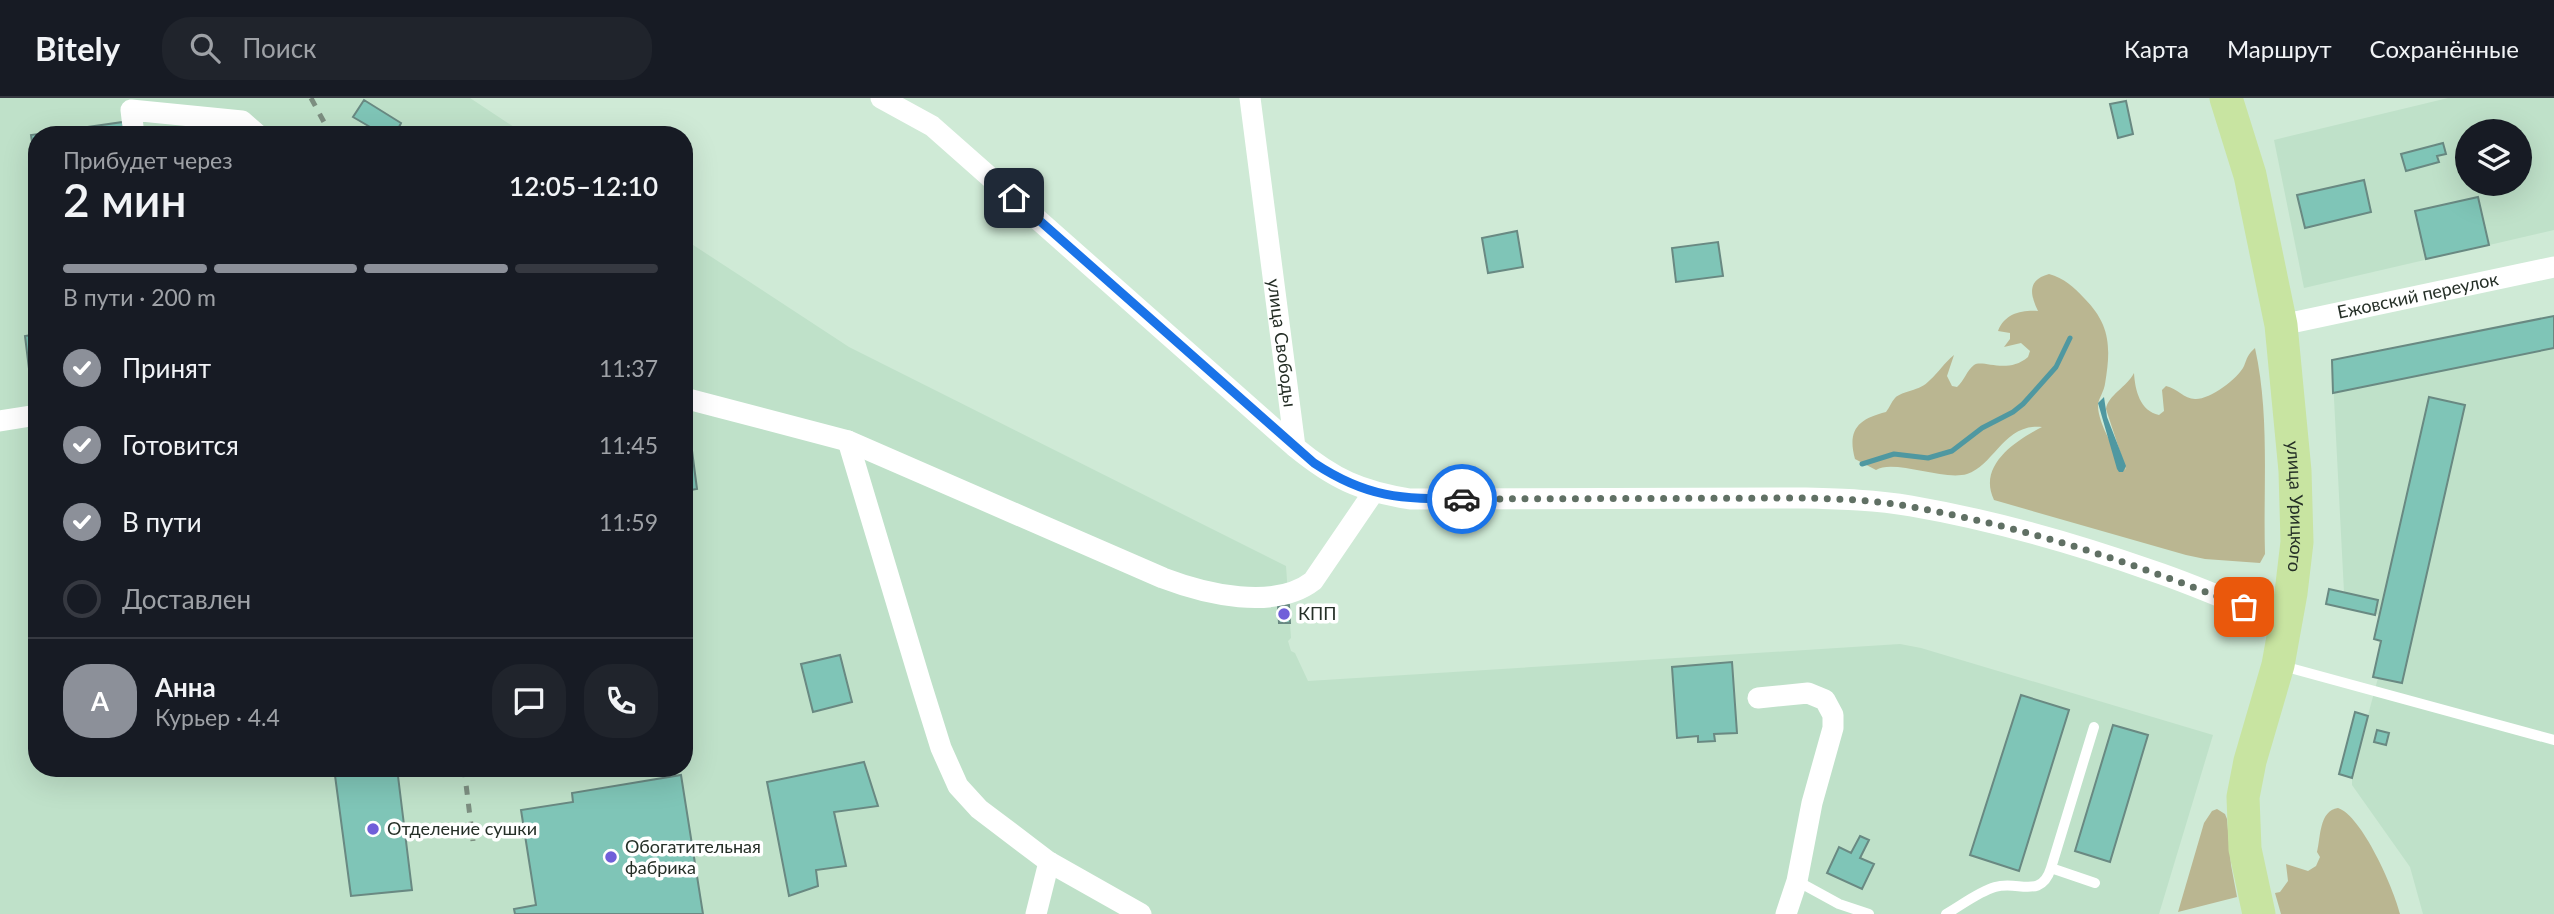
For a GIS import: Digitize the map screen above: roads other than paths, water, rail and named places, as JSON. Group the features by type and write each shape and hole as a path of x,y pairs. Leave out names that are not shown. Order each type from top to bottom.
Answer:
{"main road":[{"name":"улица Урицкого","path":"2226,98 2250,175 2281,325 2297,509 2297,541 2286,624 2278,665 2250,761 2243,797 2245,849 2259,914"}],"street":[{"path":"881,98 932,127 1296,447 1334,476 1373,493 1410,499 1806,498 1860,500 1911,506 1959,516 2109,557 2155,572 2286,624"},
{"name":"улица Свободы","path":"1250,98 1296,447"},
{"path":"133,126 131,110 242,121 248,126"},
{"name":"Ежовский переулок","path":"2281,325 2554,267"},
{"path":"693,400 848,441 1163,578 1214,594 1289,593 1313,581 1373,493"},
{"path":"0,421 28,416"},
{"path":"848,441 921,684 949,769 958,786 979,809 1049,862 1141,914"},
{"path":"1758,698 1808,693 1825,700 1833,715 1833,727 1812,803 1797,881 1786,914"},
{"path":"1037,914 1049,862"}],"lane":[{"path":"2278,665 2554,740"},
{"path":"1947,914 1995,887 2025,888 2042,884 2048,879 2094,727"},
{"path":"2051,868 2095,883"},
{"path":"1797,881 1839,904 1869,914"}],"water":[{"path":"2104,397 2107,417 2126,466 2123,472 2117,469 2098,403"}],"waterway":[{"path":"1862,464 1894,454 1928,458 1952,451 1982,428 2023,404 2056,367 2070,338"}],"railway":[{"path":"311,98 326,126"},
{"path":"465,777 473,841"}],"place":[{"name":"КПП","path":"1284,614"},
{"name":"Отделение сушки","path":"373,829"},
{"name":"Обогатительная фабрика","path":"611,857"}]}
